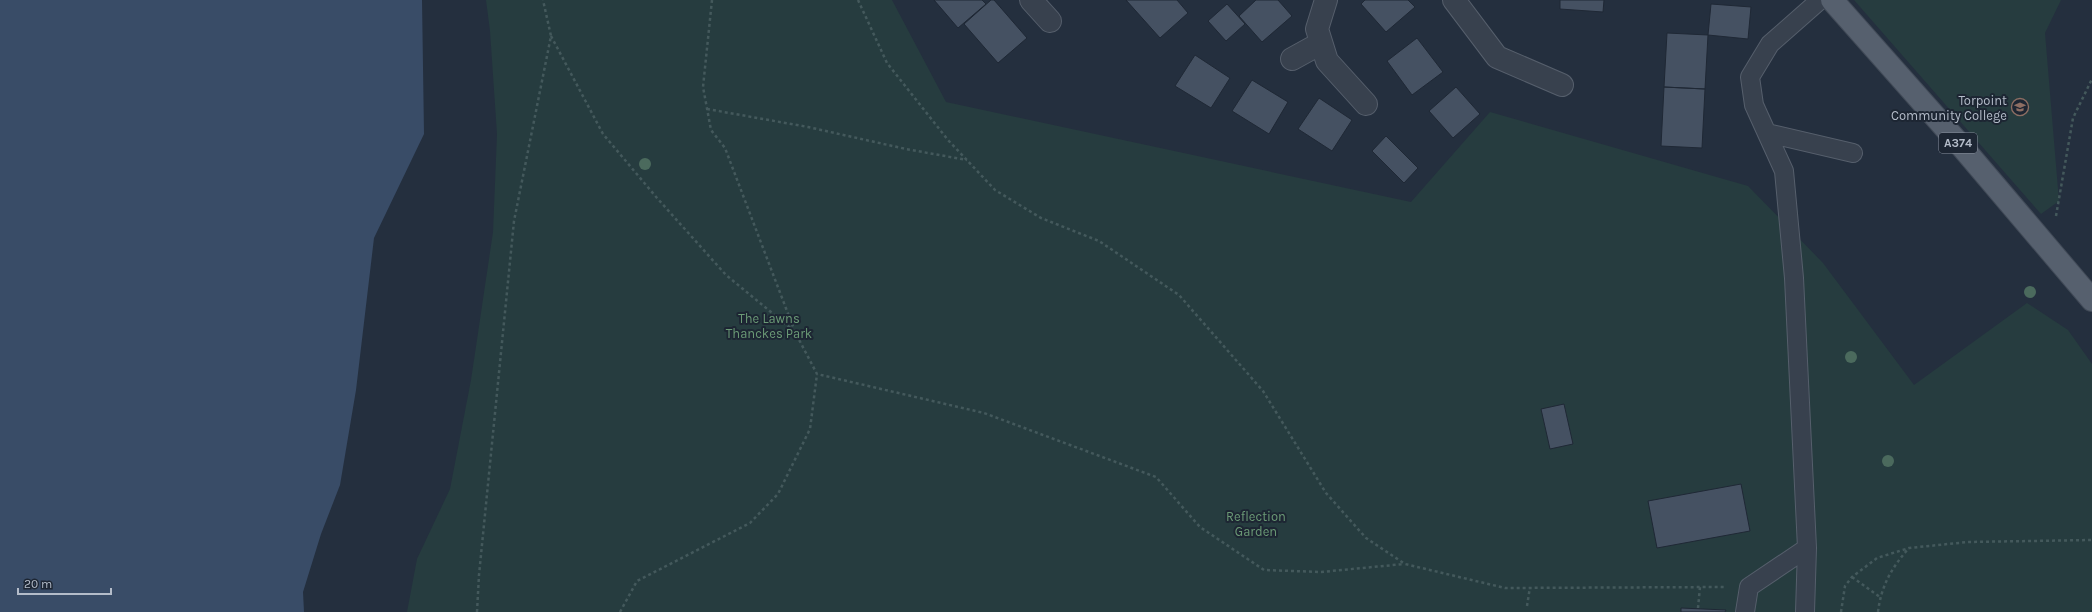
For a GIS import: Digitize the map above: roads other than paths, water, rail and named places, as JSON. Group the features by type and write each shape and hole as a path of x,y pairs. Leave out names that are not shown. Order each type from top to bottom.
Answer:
{"main road":[{"name":"A374","path":"1832,0 2051,250 2089,289"}],"street":[{"path":"1031,0 1050,21"},
{"path":"1326,0 1317,30 1327,61 1366,104"},
{"path":"1454,0 1497,57 1562,85"},
{"path":"1292,59 1321,43"}],"lane":[{"path":"1805,612 1807,548 1794,278 1784,171 1754,105 1750,77 1770,44 1820,0"},
{"path":"1768,133 1853,153"},
{"path":"1746,612 1749,587 1807,548"}],"water":[{"path":"0,0 422,0 424,134 374,238 356,390 340,485 321,534 303,592 304,612 0,612"}],"place":[{"name":"Torpoint Community College","path":"2020,107"}],"park label":[{"name":"The Lawns Thanckes Park","path":"769,326"},
{"name":"Reflection Garden","path":"1256,524"}]}
